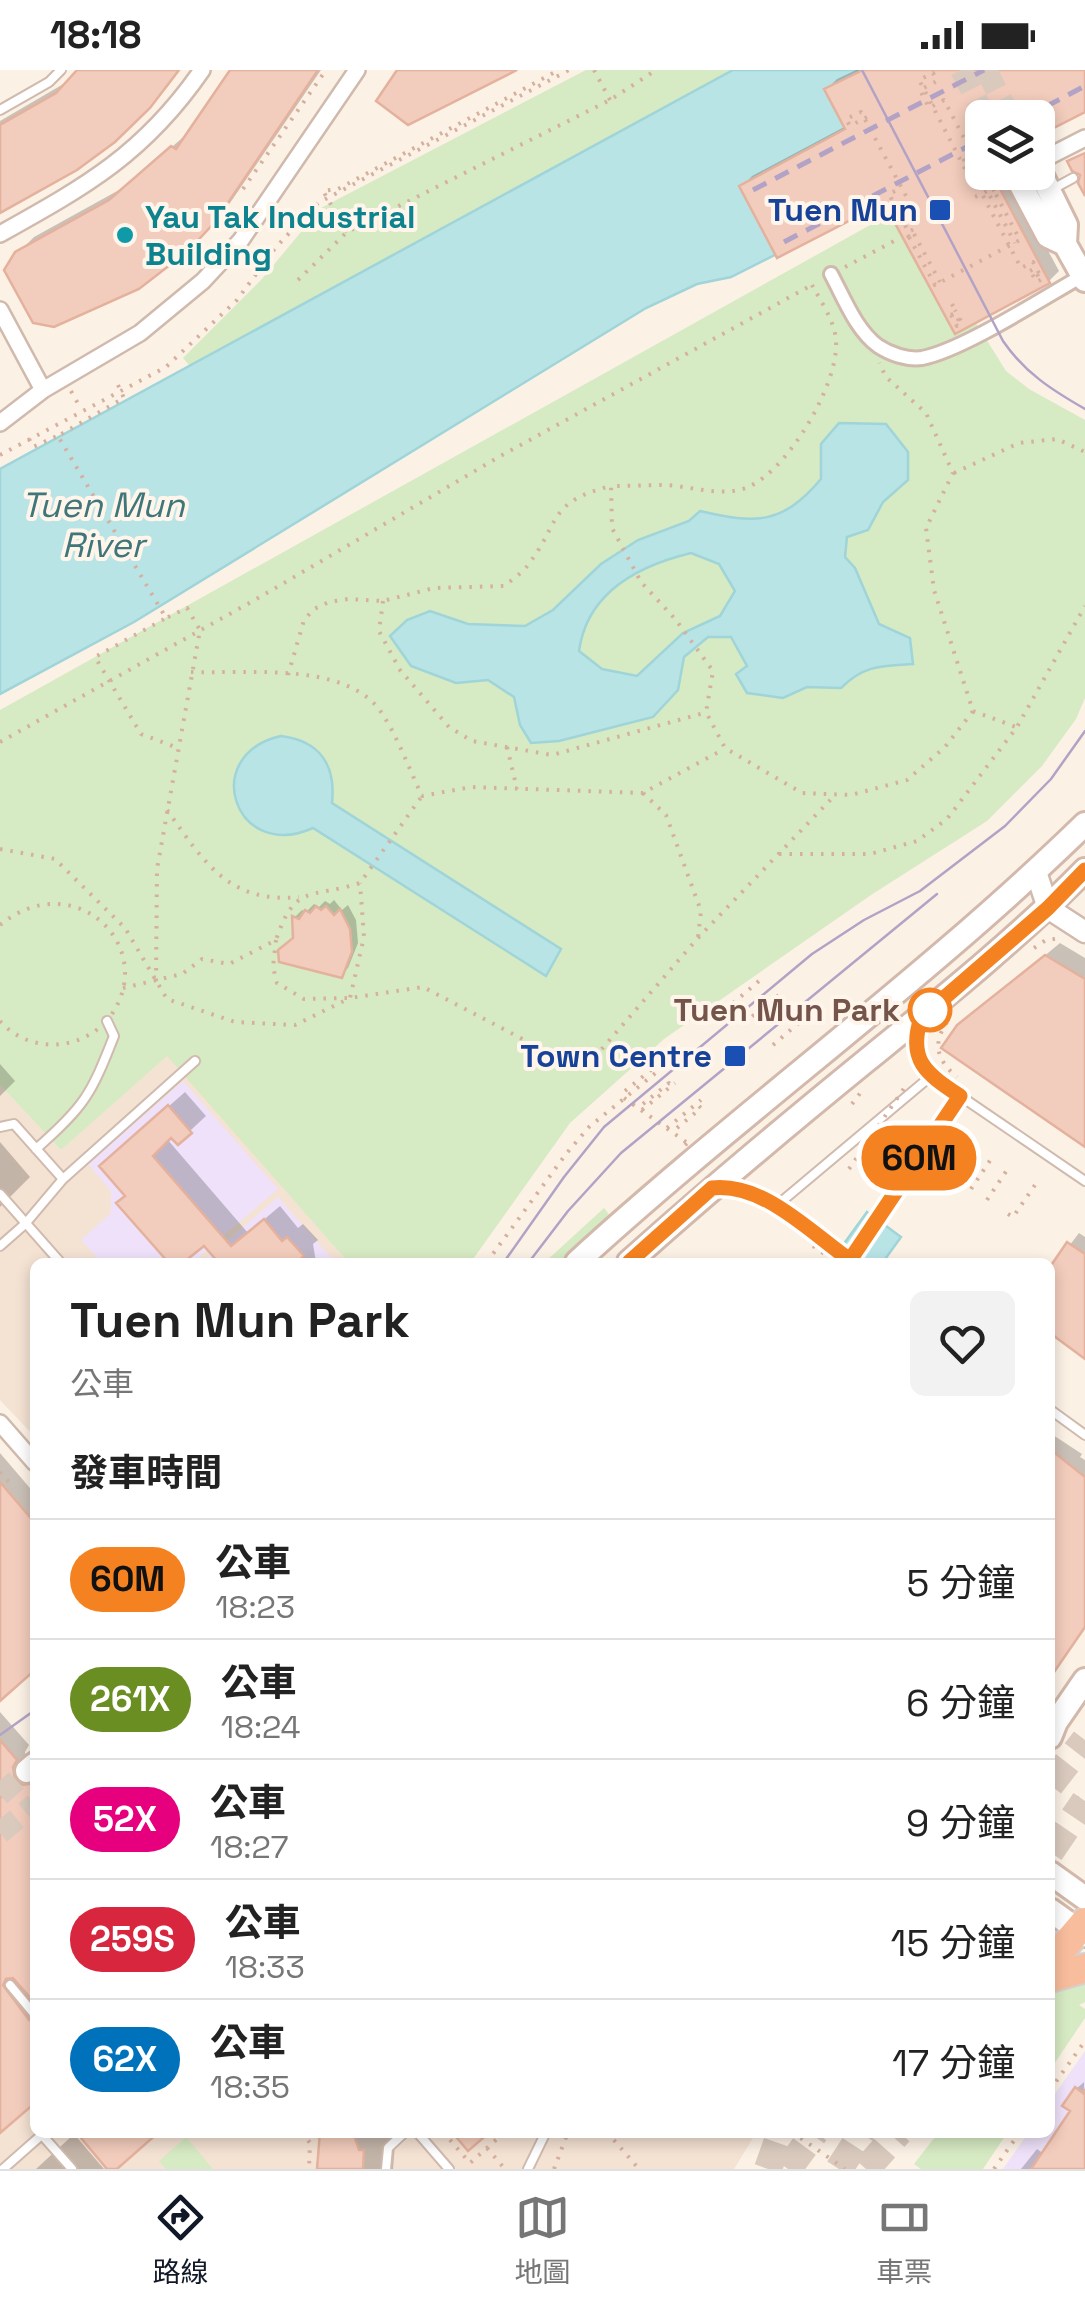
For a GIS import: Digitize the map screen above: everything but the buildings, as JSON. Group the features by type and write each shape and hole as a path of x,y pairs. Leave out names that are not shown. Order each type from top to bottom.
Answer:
{"highway":[{"path":"1055,1953 1071,1923"},
{"path":"1055,1977 1085,1968"}],"main road":[{"path":"1033,190 1040,197"},
{"path":"1040,190 1048,236 1065,244 1084,278"},
{"path":"582,1258 1036,872 1085,824"},
{"path":"633,1258 712,1188 921,1018 1048,908 1085,870"},
{"path":"1055,1725 1085,1680"},
{"path":"1055,1877 1081,1895"}],"street":[{"path":"0,234 86,186 121,160 169,114 202,70"},
{"path":"0,423 43,390 140,333 218,266 241,240 356,70"},
{"path":"1055,155 1085,138"},
{"path":"832,274 861,328 875,344 895,356 920,358 969,339 1084,278"},
{"path":"0,310 43,390"},
{"path":"1036,872 1048,908 1078,937"},
{"path":"0,1423 30,1457"}],"lane":[{"path":"0,110 49,82 61,70"},
{"path":"1040,197 1073,178"},
{"path":"921,1018 915,1044 917,1055 931,1076 1085,1181"},
{"path":"36,1149 78,1113 95,1086 114,1036 107,1021"},
{"path":"0,1246 26,1224 64,1180 195,1061"},
{"path":"776,1207 931,1076"},
{"path":"0,1127 14,1124 64,1180"},
{"path":"712,1188 742,1189 813,1234"},
{"path":"0,1194 56,1258"},
{"path":"1055,1413 1085,1435"},
{"path":"10,1986 30,2008"},
{"path":"3,2169 39,2138"},
{"path":"47,2138 72,2169"},
{"path":"386,2169 388,2148 399,2138"},
{"path":"422,2138 448,2169"},
{"path":"528,2169 543,2138"}],"path":[{"path":"243,190 326,70"},
{"path":"347,232 323,191 338,189 569,70"},
{"path":"594,70 610,100"},
{"path":"298,280 347,232 610,100 656,70"},
{"path":"923,88 919,80 933,73 938,81 920,90 928,108 951,97"},
{"path":"944,100 965,140"},
{"path":"932,106 965,168"},
{"path":"868,117 860,121 850,126 846,120 861,112 870,129 879,146 888,163 897,180 912,208"},
{"path":"895,191 889,194 937,284 1018,242 983,190"},
{"path":"986,194 1022,268 1032,262 1042,280 1036,282 1030,271 1034,269 1042,284"},
{"path":"0,455 119,388 166,367 219,320 247,290 276,247 318,203 328,198"},
{"path":"0,742 497,458 898,239"},
{"path":"288,675 299,630 314,609 348,599 383,601 434,588 504,586 528,565 554,518 574,498 610,486 726,492 749,486 779,462 806,429 836,355 830,319 812,285"},
{"path":"952,304 962,323 957,326 951,315 955,313 963,328"},
{"path":"875,344 886,377 926,413 953,473"},
{"path":"64,378 82,411"},
{"path":"29,439 33,447 58,436 124,398 119,388"},
{"path":"58,436 167,617"},
{"path":"973,711 934,590 926,528 953,473 1019,444 1057,439 1085,452"},
{"path":"610,486 612,528 641,582 676,620 712,671 706,712 725,748 802,793 851,795 907,780 945,747 973,711"},
{"path":"383,601 379,631 400,670 450,727 472,741 552,755 706,712"},
{"path":"779,854 870,854 917,841 947,818 1017,727 1085,606"},
{"path":"156,980 158,868 200,630 186,609 97,656 141,734 178,748"},
{"path":"191,672 322,676 358,689 380,711 422,796"},
{"path":"973,711 1017,727"},
{"path":"507,747 517,790"},
{"path":"350,998 364,938 360,883 422,796 470,787 643,793 725,748"},
{"path":"643,793 666,815 701,911 698,939"},
{"path":"299,897 286,910 276,940 273,967 277,983 304,999 350,998 423,987 555,1056 588,1065 698,939 836,794"},
{"path":"167,810 194,848 224,879 254,896 272,900 299,897 360,883"},
{"path":"0,849 55,858 125,928 168,999 235,1022 295,1025 350,998"},
{"path":"0,924 16,911 38,903 62,902 84,909 103,923 117,942 124,964 123,988 107,1021 90,1035 69,1044 47,1045 26,1040 0,1021"},
{"path":"1030,950 1046,940 1078,937"},
{"path":"123,988 182,974 202,959 228,964 276,940"},
{"path":"725,1010 759,981"},
{"path":"744,1024 779,995"},
{"path":"959,1011 937,1038 938,1052 942,1064 971,1086"},
{"path":"773,1045 808,1016"},
{"path":"490,1258 589,1127 656,1072 651,1070 625,1091"},
{"path":"849,1169 907,1084"},
{"path":"642,1107 674,1085"},
{"path":"852,1104 865,1087"},
{"path":"624,1098 689,1142"},
{"path":"667,1128 699,1102 701,1108 677,1128"},
{"path":"911,1150 934,1116"},
{"path":"928,1162 951,1127"},
{"path":"954,1177 976,1144"},
{"path":"971,1189 993,1156"},
{"path":"987,1200 1009,1167"},
{"path":"1011,1216 1035,1185"},
{"path":"800,1238 830,1258"},
{"path":"0,1472 14,1488"},
{"path":"1055,2083 1085,2042"},
{"path":"307,2138 309,2169"},
{"path":"448,2138 470,2163 498,2138"},
{"path":"554,2169 566,2138"},
{"path":"612,2138 638,2169"},
{"path":"801,2138 845,2169"},
{"path":"994,2169 1016,2138"},
{"path":"487,2148 505,2169"}],"shaded area":[{"path":"167,1055 345,1258 30,1258 30,1432 0,1400 0,1085 61,1150"},
{"path":"183,1081 278,1189 198,1258 97,1258 81,1240 111,1213 111,1191 88,1164"},
{"path":"278,1197 331,1258 207,1258"},
{"path":"30,1838 30,2138 753,2138 734,2169 0,2169 0,1863"},
{"path":"1085,2051 1085,2169 1003,2169 1025,2138 1055,2138 1055,2094"}],"green space":[{"path":"586,70 733,70 190,366 183,358 261,280 321,208"},
{"name":"Tuen Mun Park","path":"890,214 976,323 1006,371 1029,389 1085,420 1085,698 1076,719 1042,766 987,821 871,895 664,1039 570,1123 474,1258 344,1258 167,1056 61,1150 0,1085 0,710"},
{"path":"604,1208 611,1217 565,1258 549,1258"},
{"path":"1085,1980 1085,2002 1079,2005 1085,2009 1085,2018 1055,2063 1055,1989"},
{"path":"187,2138 213,2169 166,2169 159,2161"},
{"path":"934,2138 1004,2138 983,2169 921,2169 914,2164"}],"water":[{"name":"Tuen Mun River","path":"733,70 1085,70 1085,100 1055,115 1055,100 965,100 965,160 731,277 697,284 646,308 134,622 0,694 0,469"},
{"path":"839,423 886,424 908,452 908,480 883,502 868,530 847,537 845,557 855,568 879,624 910,638 913,664 874,668 841,688 807,687 783,698 747,693 736,674 747,666 731,637 708,637 684,657 678,690 653,717 559,741 531,743 520,725 514,697 488,680 456,683 411,666 390,636 407,620 430,611 468,624 525,626 553,610 601,564 638,540 689,521 700,511 753,519 780,513 821,479 821,444","holes":["691,553 719,564 735,591 720,616 683,633 637,676 602,669 579,651 592,613 634,574"]},
{"path":"281,736 306,743 323,757 331,777 332,803 561,949 546,976 313,828 286,835 263,831 247,819 237,802 234,782 240,763 256,747"},
{"path":"867,1212 901,1237 886,1258 862,1258 843,1245"}],"tunnel":[{"path":"961,70 977,100"},
{"path":"986,70 1002,100"},
{"path":"1055,1779 1085,1740"},
{"path":"0,1795 27,1771"},
{"path":"1055,1845 1085,1801"},
{"path":"1080,1808 1085,1804"},
{"path":"0,1833 30,1808"},
{"path":"768,2169 779,2138"},
{"path":"788,2169 811,2138"},
{"path":"839,2169 859,2138"},
{"path":"866,2169 894,2138"}],"tram line":[{"path":"862,70 1003,341 1040,380 1085,409"},
{"path":"507,1258 604,1127 812,954 864,920 920,891 1005,826 1051,779 1085,731"},
{"path":"532,1258 621,1153 937,894"},
{"path":"0,1735 30,1714"}],"railway":[{"path":"753,190 984,70"},
{"path":"1055,102 1085,86"},
{"path":"784,242 965,148"}],"bus line":[{"name":"60M","path":"851,1258 960,1096 923,1067 915,1044 921,1018 1048,908 1085,870"},
{"name":"60M","path":"633,1258 712,1188 730,1186 776,1207 847,1258"}],"place":[{"name":"Tuen Mun","path":"940,210"},
{"name":"Yau Tak Industrial Building","path":"125,235"},
{"name":"Tuen Mun Park","path":"930,1010"},
{"name":"Town Centre","path":"735,1056"}]}
